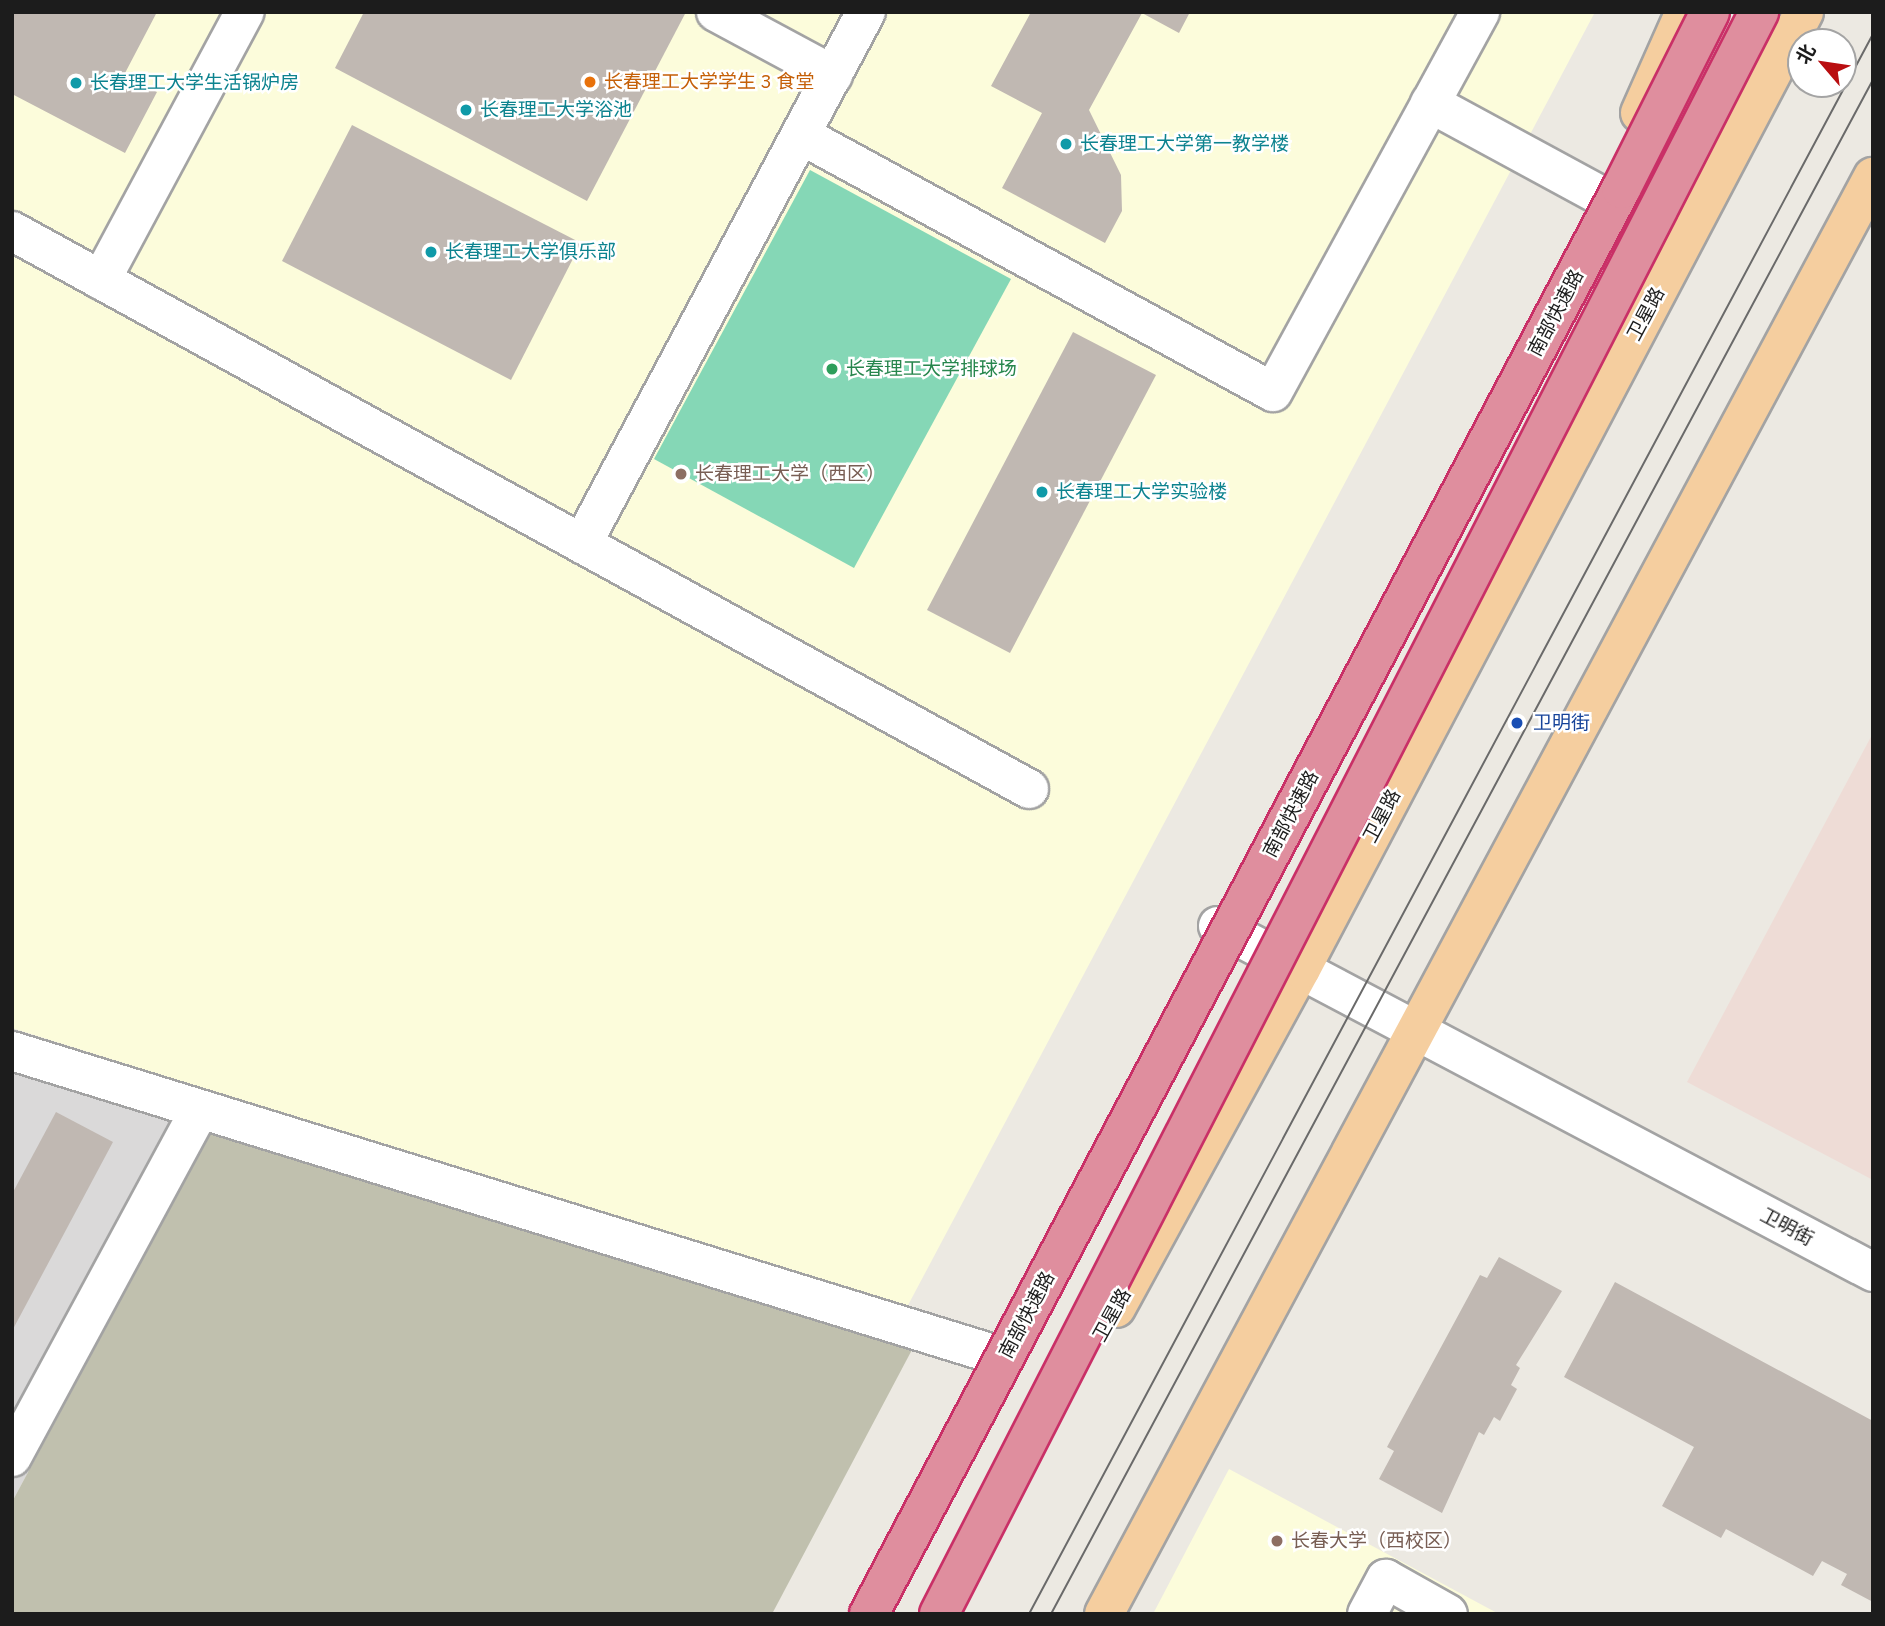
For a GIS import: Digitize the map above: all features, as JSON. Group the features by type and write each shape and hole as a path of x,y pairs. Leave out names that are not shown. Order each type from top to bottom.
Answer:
{"highway":[{"name":"南部快速路","path":"869,1614 1622,189 1710,12"},
{"path":"939,1614 1759,12"}],"main road":[{"path":"851,1614 1603,197 1685,12"},
{"name":"卫星路","path":"949,1614 1301,969 1804,12"},
{"path":"1104,1614 1873,177"}],"street":[{"path":"101,280 245,12"},
{"path":"716,12 833,75"},
{"path":"582,544 866,12"},
{"path":"801,135 1273,392 1480,12"},
{"path":"1430,103 1603,197"},
{"path":"12,231 1029,789"},
{"name":"卫明街","path":"1218,926 1873,1272"},
{"path":"12,1051 199,1111 990,1353"},
{"path":"12,1457 199,1111"},
{"path":"1367,1614 1386,1580 1448,1614"}],"shaded area":[{"name":"长春理工大学（西区）","path":"12,12 1595,12 906,1309 12,1028"},
{"path":"1873,733 1873,1180 1687,1082"},
{"path":"12,1071 211,1132 12,1502"},
{"path":"211,1132 914,1346 772,1614 12,1614 12,1502"},
{"name":"长春大学（西校区）","path":"1229,1469 1499,1614 1153,1614"}],"green space":[{"name":"长春理工大学排球场","path":"810,170 1011,279 854,568 654,459"}],"building":[{"name":"长春理工大学生活锅炉房","path":"12,12 157,12 124,75 157,92 125,153 12,94"},
{"path":"364,12 686,12 587,201 335,68"},
{"name":"长春理工大学第一教学楼","path":"1031,12 1190,12 1179,33 1142,13 1089,110 1121,175 1122,211 1105,243 1002,188 1042,113 991,86"},
{"name":"长春理工大学俱乐部","path":"352,125 581,243 511,380 282,261"},
{"name":"长春理工大学实验楼","path":"1073,332 1156,375 1010,653 927,610"},
{"path":"56,1112 113,1142 12,1331 12,1194"},
{"path":"1499,1257 1562,1291 1516,1365 1520,1368 1511,1385 1517,1389 1500,1421 1494,1417 1484,1435 1479,1432 1442,1513 1379,1479 1394,1451 1387,1447 1480,1275 1487,1278"},
{"path":"1615,1282 1873,1421 1873,1602 1841,1585 1847,1574 1822,1561 1813,1576 1726,1529 1721,1538 1662,1506 1694,1447 1564,1377"}],"tram line":[{"path":"1029,1614 1873,34"},
{"path":"1051,1614 1873,80"}],"place":[{"name":"长春理工大学学生 3 食堂","path":"590,82"},
{"name":"长春理工大学生活锅炉房","path":"76,83"},
{"name":"长春理工大学浴池","path":"466,110"},
{"name":"长春理工大学第一教学楼","path":"1066,144"},
{"name":"长春理工大学俱乐部","path":"431,252"},
{"name":"长春理工大学排球场","path":"832,369"},
{"name":"长春理工大学（西区）","path":"681,474"},
{"name":"长春理工大学实验楼","path":"1042,492"},
{"name":"卫明街","path":"1517,723"},
{"name":"长春大学（西校区）","path":"1277,1541"}]}
